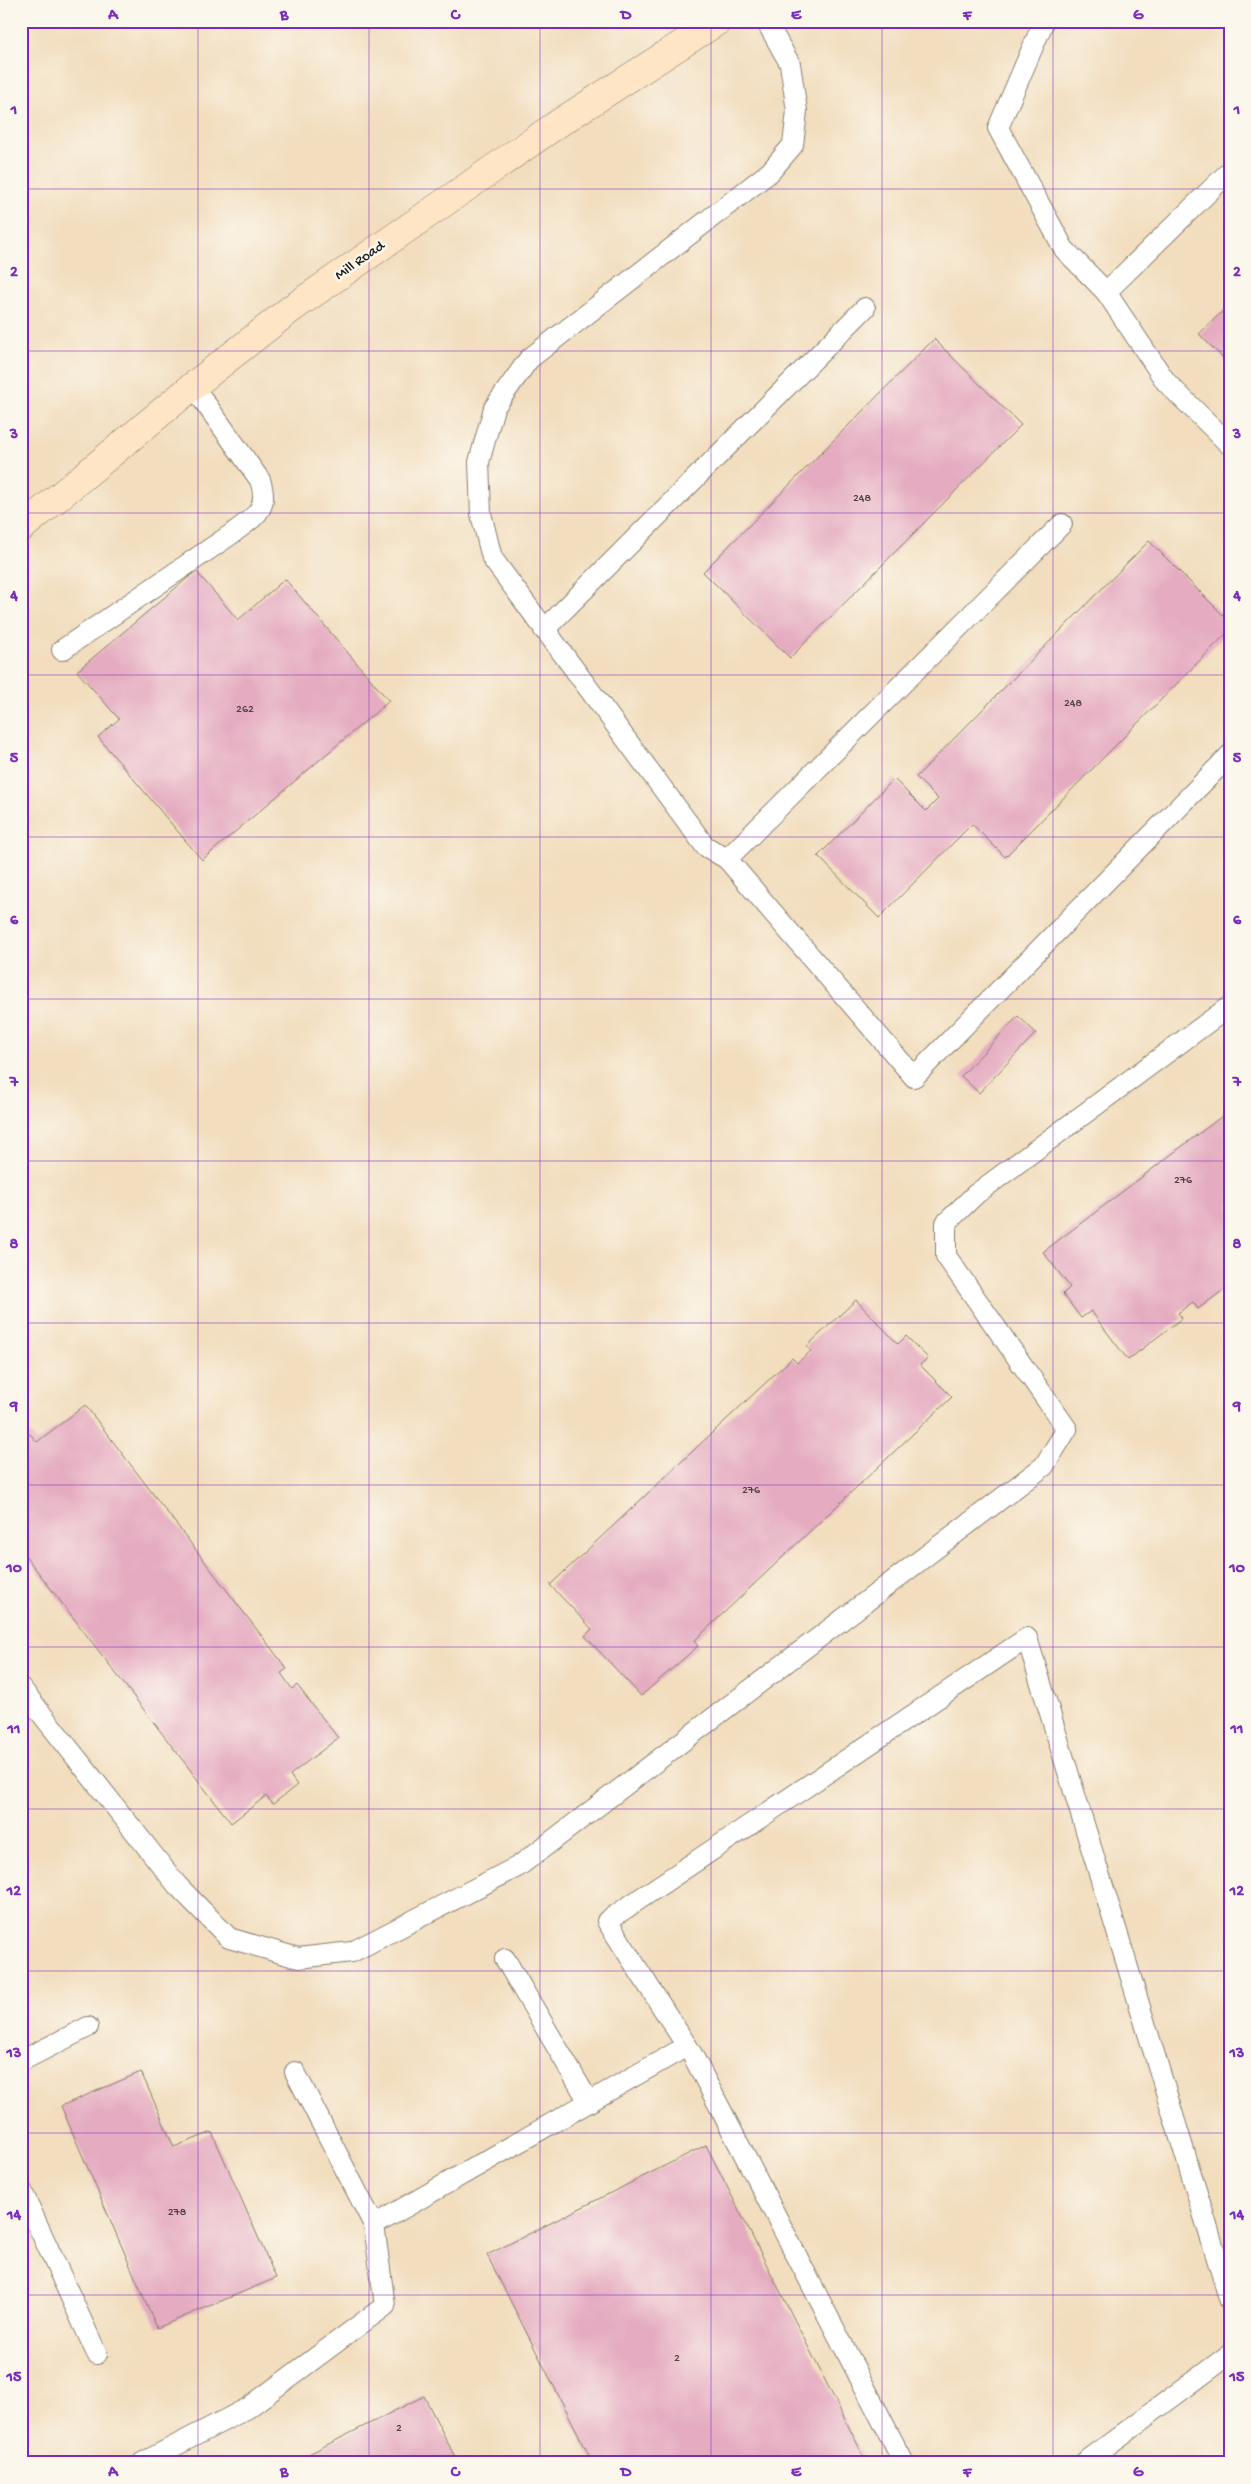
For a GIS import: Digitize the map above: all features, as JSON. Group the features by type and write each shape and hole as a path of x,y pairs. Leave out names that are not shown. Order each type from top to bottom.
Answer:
{"main road":[{"name":"Mill Road","path":"21,528 193,386 292,309 559,123 718,21"}],"lane":[{"path":"766,21 790,64 797,111 793,145 770,172 529,359 494,408 479,462 480,514 492,558 705,846 727,860 914,1077 1230,755"},
{"path":"1044,21 998,128 1064,249 1106,292 1166,382 1230,445"},
{"path":"1106,292 1230,171"},
{"path":"544,630 865,308"},
{"path":"62,650 233,533 260,512 265,495 260,480 193,386"},
{"path":"727,860 1062,524"},
{"path":"21,1688 177,1885 229,1938 298,1958 352,1952 519,1866 1044,1466 1067,1429 946,1256 946,1223 976,1194 1230,1006"},
{"path":"904,2463 687,2046 607,1921 1027,1638 1230,2301"},
{"path":"505,1959 589,2102"},
{"path":"21,2061 88,2027"},
{"path":"374,2225 687,2046"},
{"path":"142,2463 248,2408 385,2306 374,2225 295,2072"},
{"path":"21,2189 97,2354"},
{"path":"1084,2463 1230,2354"}],"building":[{"path":"1230,304 1230,365 1199,334"},
{"path":"934,339 1021,425 790,658 703,572"},
{"path":"1149,541 1230,622 1230,630 1005,857 972,824 879,918 818,856 894,779 926,811 938,799 916,777"},
{"path":"196,571 238,620 285,579 389,701 202,860 98,737 119,719 77,671"},
{"path":"1018,1016 1036,1033 979,1093 961,1076"},
{"path":"1230,1110 1230,1285 1198,1309 1193,1302 1178,1313 1182,1318 1128,1360 1091,1311 1081,1318 1063,1294 1070,1287 1043,1252"},
{"path":"856,1300 898,1344 906,1336 928,1358 920,1365 952,1397 694,1641 698,1646 641,1696 585,1636 592,1629 550,1585 792,1358 797,1363 811,1351 807,1346"},
{"path":"85,1405 287,1669 281,1673 292,1689 297,1685 338,1738 290,1775 297,1785 273,1804 266,1796 231,1823 21,1550 21,1441 30,1434 37,1442"},
{"path":"141,2072 174,2147 212,2132 276,2278 157,2328 61,2106"},
{"path":"706,2145 867,2463 593,2463 487,2255"},
{"path":"424,2396 458,2463 291,2463"}]}
